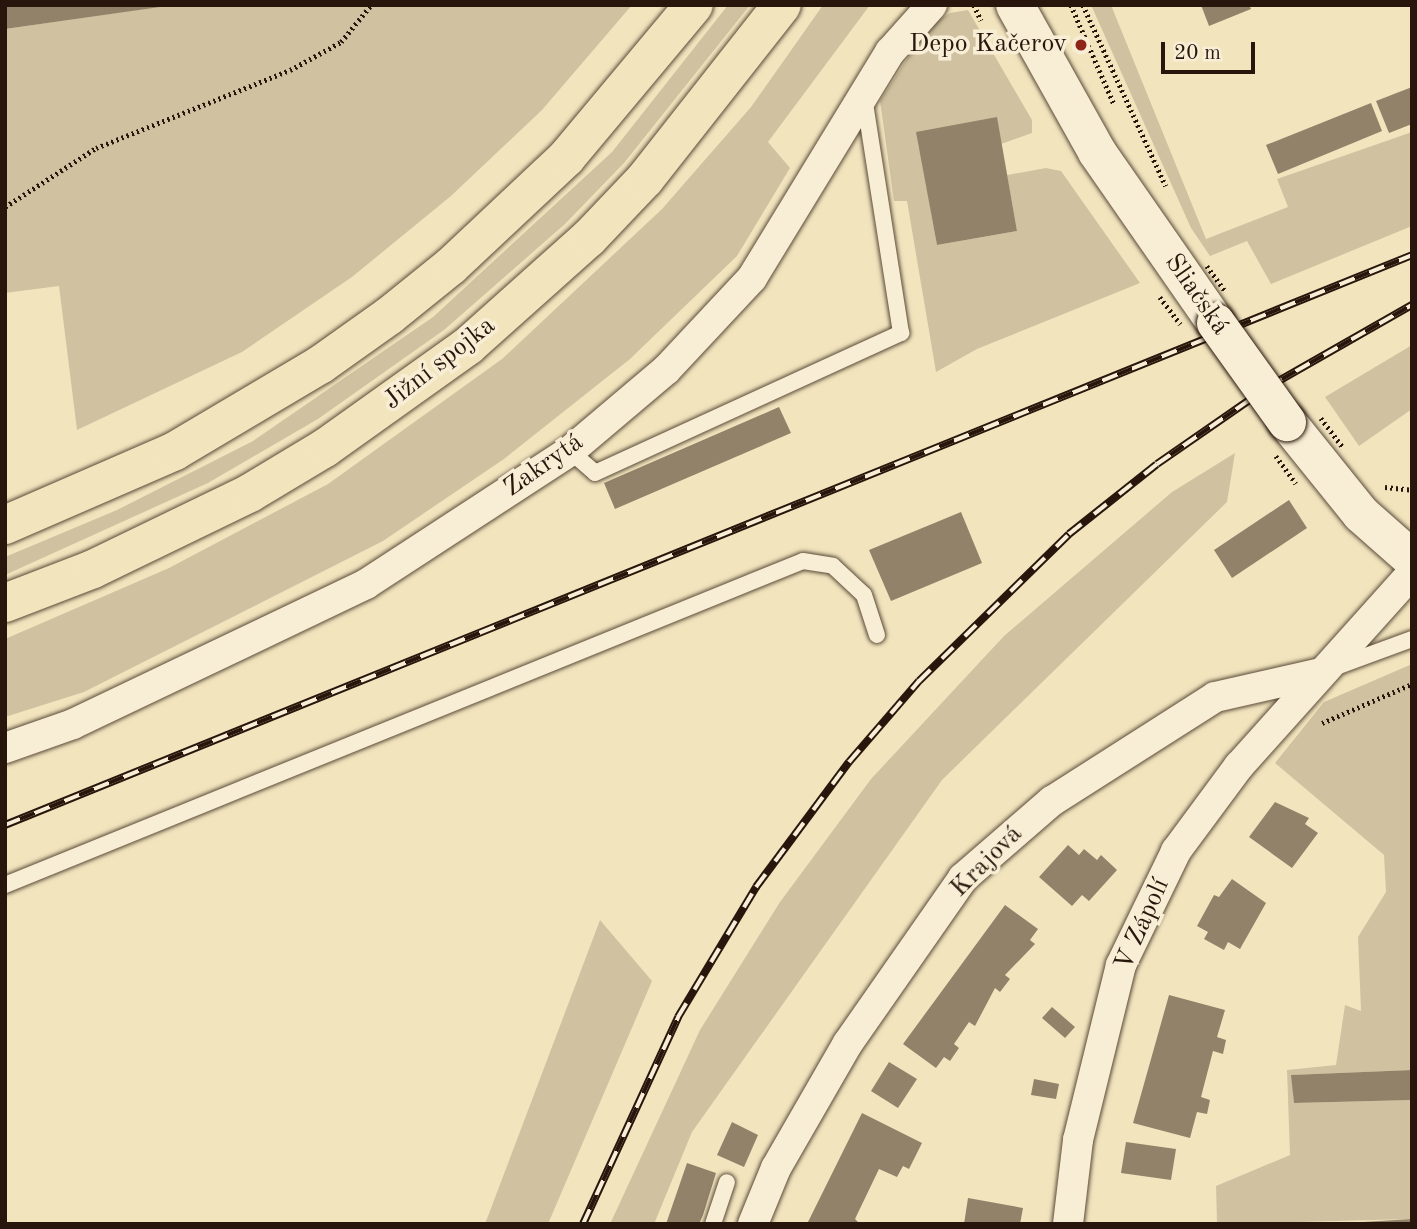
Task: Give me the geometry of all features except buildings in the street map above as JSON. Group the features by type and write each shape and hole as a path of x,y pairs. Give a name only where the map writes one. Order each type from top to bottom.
{"highway":[{"path":"5,525 175,451 320,365 388,316 510,214 566,158 694,5"},
{"name":"Jižní spojka","path":"5,603 104,564 250,493 325,448 468,346 569,257 645,179 782,5"}],"street":[{"name":"Zakrytá","path":"5,748 73,724 366,584 570,451 666,370 752,278 897,43 932,5"},
{"name":"Sliačská","path":"1015,5 1097,152 1318,466 1412,559"},
{"name":"V Zápolí","path":"1068,1224 1078,1140 1121,965 1177,851 1239,766 1412,573"},
{"name":"Krajová","path":"753,1224 775,1168 848,1043 963,878 1052,801 1215,697 1321,673"}],"lane":[{"path":"570,451 595,473 901,333 864,94"},
{"path":"5,885 803,561 833,566 864,595 877,635"},
{"name":"V Zápolí","path":"1321,673 1412,639"},
{"path":"713,1224 727,1182"}],"path":[{"path":"5,207 96,148 290,70 341,42 371,5"},
{"path":"1071,5 1083,40"},
{"path":"1083,5 1169,192"},
{"path":"1375,486 1412,490"},
{"path":"1312,727 1412,684"}],"shaded area":[{"path":"171,5 632,5 542,110 451,196 352,277 242,352 77,430 59,286 5,293 5,29"},
{"path":"728,5 750,5 624,163 565,224 444,330 318,419 208,483 5,575 5,557 117,510 253,441 433,317 612,152"},
{"path":"823,5 870,5 768,142 790,168 737,256 630,359 504,459 383,541 84,692 5,717 5,639 169,568 328,484 502,359 662,209 751,107"},
{"path":"1091,5 1111,5 1206,239 1288,207 1277,179 1412,132 1412,226 1271,284 1247,241 1210,256 1191,228"},
{"path":"968,10 1032,120 1032,133 1001,144 917,132 937,245 1017,231 1007,175 1046,168 1061,171 1140,283 977,349 936,372 907,201 894,201 880,101 927,28 950,13"},
{"path":"1412,345 1412,409 1359,446 1325,397"},
{"path":"1235,453 1227,502 942,780 692,1132 654,1224 610,1224 700,1030 780,902 871,779 1004,636 1172,492"},
{"path":"1412,664 1412,1070 1292,1075 1294,1103 1412,1100 1412,1219 1217,1224 1216,1186 1290,1155 1287,1070 1336,1065 1345,1005 1361,1011 1358,937 1386,892 1384,855 1275,763 1324,702"},
{"path":"600,920 652,981 548,1224 485,1224"}],"railway":[{"path":"5,825 1412,255"},
{"path":"583,1224 678,1017 756,887 849,762 919,681 1069,534 1157,464 1268,387 1412,305"}],"place":[{"name":"Depo Kačerov","path":"1081,45"}]}
